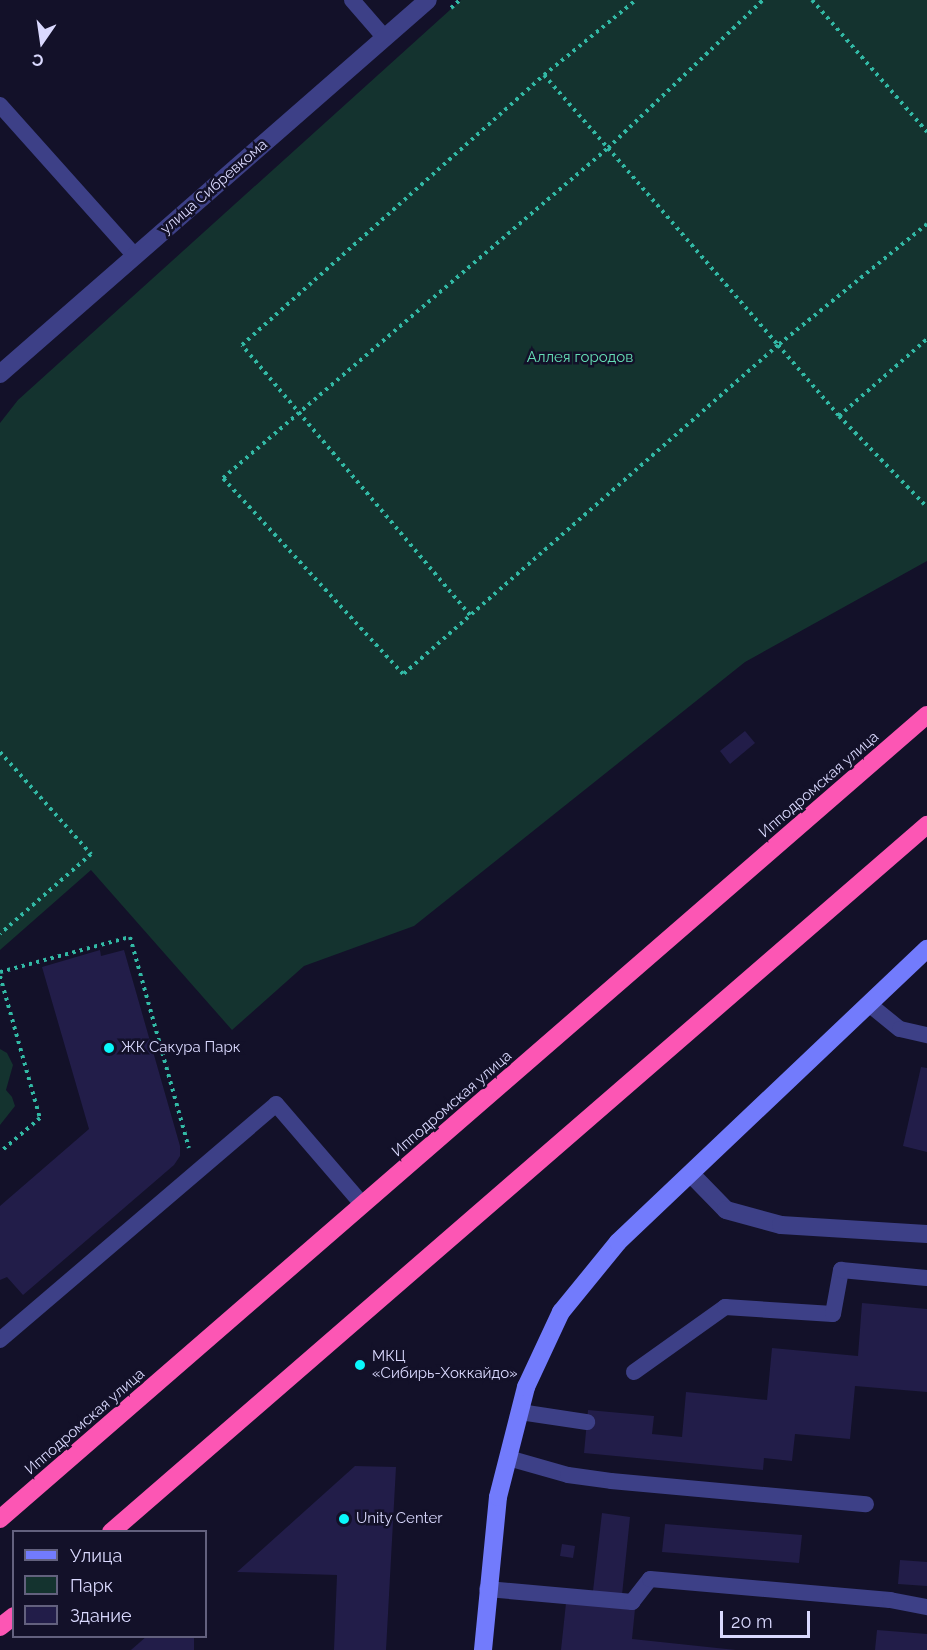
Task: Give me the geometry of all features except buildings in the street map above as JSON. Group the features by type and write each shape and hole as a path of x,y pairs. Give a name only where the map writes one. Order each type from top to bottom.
{"highway":[{"name":"Ипподромская улица","path":"0,1519 927,715"},
{"path":"113,1530 927,825"},
{"path":"0,1628 12,1618"}],"street":[{"name":"улица Сибревкома","path":"0,374 428,0"},
{"path":"483,1650 498,1497 526,1387 561,1312 618,1242 927,950"},
{"path":"691,1174 726,1210 781,1226 927,1234"}],"lane":[{"path":"352,0 385,38"},
{"path":"0,105 135,256"},
{"path":"870,1005 900,1029 927,1035"},
{"path":"0,1340 276,1104 363,1205"},
{"path":"634,1372 725,1307 833,1314 841,1270 927,1278"},
{"path":"520,1412 587,1422"},
{"path":"508,1458 568,1475 611,1481 866,1504"},
{"path":"488,1589 632,1602 650,1579 890,1600 927,1607"}],"path":[{"path":"470,615 242,345 544,75 636,0"},
{"path":"763,0 608,148 223,478 403,674 778,345 927,224"},
{"path":"812,0 927,132"},
{"path":"544,75 839,416 927,507"},
{"path":"839,416 927,339"},
{"path":"0,752 91,854 0,934"},
{"path":"0,1152 40,1118 0,974 130,937 196,1172"}],"green space":[{"name":"Аллея городов","path":"461,0 927,0 927,561 745,662 414,926 304,966 232,1030 91,870 0,950 0,423 18,400"},
{"path":"0,1049 7,1053 13,1065 6,1090 15,1106 0,1125"}],"place":[{"name":"ЖК Сакура Парк","path":"109,1048"},
{"name":"МКЦ «Сибирь-Хоккайдо»","path":"360,1365"},
{"name":"Unity Center","path":"344,1519"}]}
